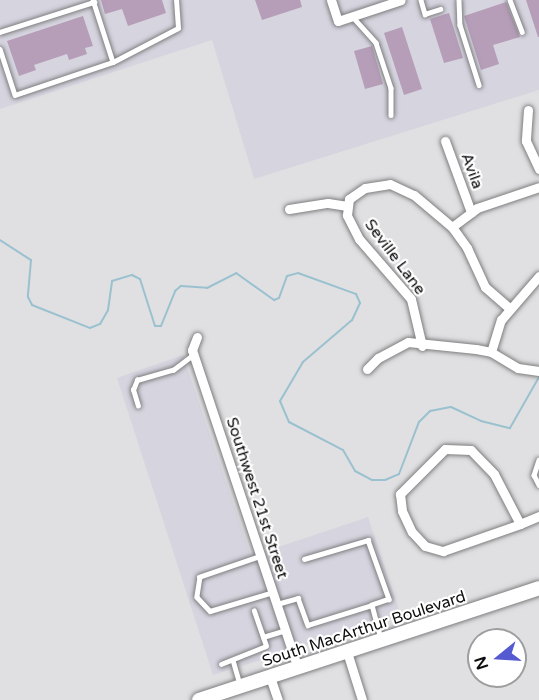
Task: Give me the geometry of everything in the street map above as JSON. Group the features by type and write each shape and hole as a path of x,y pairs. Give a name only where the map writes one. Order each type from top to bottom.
{"main road":[{"name":"South MacArthur Boulevard","path":"200,700 539,588"}],"street":[{"path":"331,0 338,21 385,3 401,0"},
{"path":"528,110 526,141 539,169"},
{"name":"Avila","path":"445,141 471,212"},
{"path":"290,209 328,203 346,206 365,188 396,185 452,227 485,287 509,308"},
{"path":"452,227 471,212 539,187"},
{"name":"Seville Lane","path":"346,206 359,238 411,299 422,346"},
{"path":"492,352 501,320 539,276"},
{"name":"Southwest 21st Street","path":"197,337 194,355 298,668"},
{"path":"367,369 378,358 408,342 422,346 429,343 492,352 518,368 536,371"},
{"path":"519,524 494,474 471,450 445,449 400,494 402,511 412,532 425,546 443,551 519,524 539,516"},
{"path":"347,652 362,700"},
{"path":"270,677 278,700"}],"lane":[{"path":"0,49 15,95 113,62 178,28 176,0"},
{"path":"421,0 425,14 440,9"},
{"path":"459,0 460,25 479,85"},
{"path":"510,0 522,32"},
{"path":"0,32 93,1 113,62"},
{"path":"352,16 376,43 391,88 392,115"},
{"path":"138,406 133,390 137,380 172,370 194,355"},
{"path":"539,460 534,475 539,485"},
{"path":"277,604 298,598 308,625 389,599 368,540 304,559"},
{"path":"261,556 200,577 197,597 210,611 273,592"},
{"path":"372,605 382,640"},
{"path":"221,664 262,650 266,646 254,611"},
{"path":"263,637 286,630"},
{"path":"232,660 241,686"}],"shaded area":[{"path":"0,0 539,0 539,90 254,179 212,40 0,109"},
{"path":"183,355 251,556 368,517 401,616 213,675 117,378"}],"building":[{"path":"101,0 162,0 166,13 128,26 122,9 105,14"},
{"path":"255,0 300,0 302,7 262,20"},
{"path":"526,0 539,0 539,37 538,37"},
{"path":"506,2 520,37 493,45 499,64 481,70 464,16"},
{"path":"449,13 463,58 444,63 430,19"},
{"path":"83,16 93,46 85,48 87,54 69,60 67,54 34,65 36,70 19,76 7,41"},
{"path":"402,27 422,89 404,95 384,33"},
{"path":"372,46 383,84 365,89 354,51"}],"waterway":[{"path":"0,240 31,260 28,297 32,305 90,328 100,324 108,310 112,281 132,275 140,279 155,326 161,326 175,291 181,286 207,288 236,273 274,300 279,298 287,276 298,273 356,294 360,303 352,320 303,362 280,401 289,422 343,450 355,471 372,480 385,480 399,474 419,422 430,411 451,407 481,421 510,428 539,377"}]}
